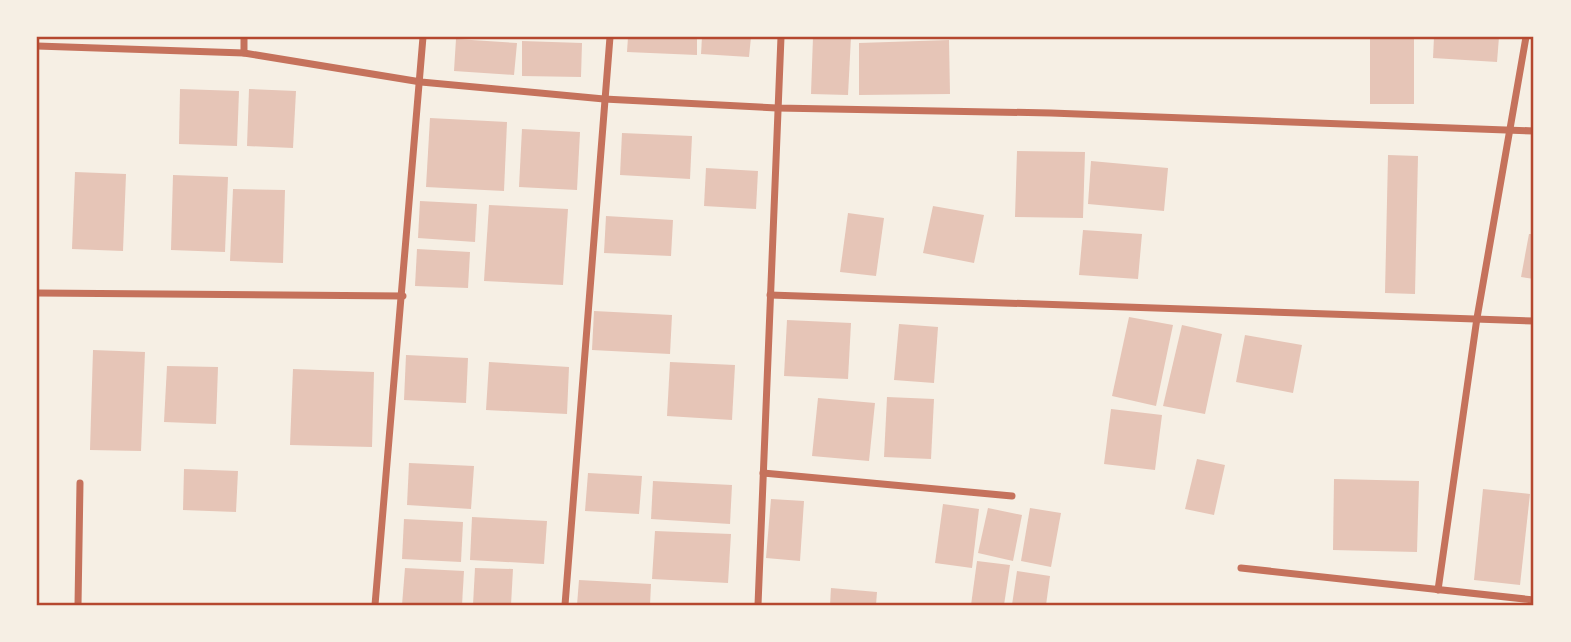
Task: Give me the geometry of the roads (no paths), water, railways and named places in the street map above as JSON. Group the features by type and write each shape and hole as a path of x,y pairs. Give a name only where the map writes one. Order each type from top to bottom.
{"street":[{"path":"244,37 244,53"},
{"path":"375,605 424,37"},
{"path":"565,605 610,37"},
{"path":"758,605 782,37"},
{"path":"1438,590 1477,318 1512,129 1525,37"},
{"path":"37,46 244,53 421,82 604,99 777,108 1065,113 1534,131"},
{"path":"37,293 402,296"},
{"path":"770,295 1534,321"},
{"path":"763,473 1012,496"},
{"path":"78,605 80,483"},
{"path":"1241,568 1534,600"}]}
